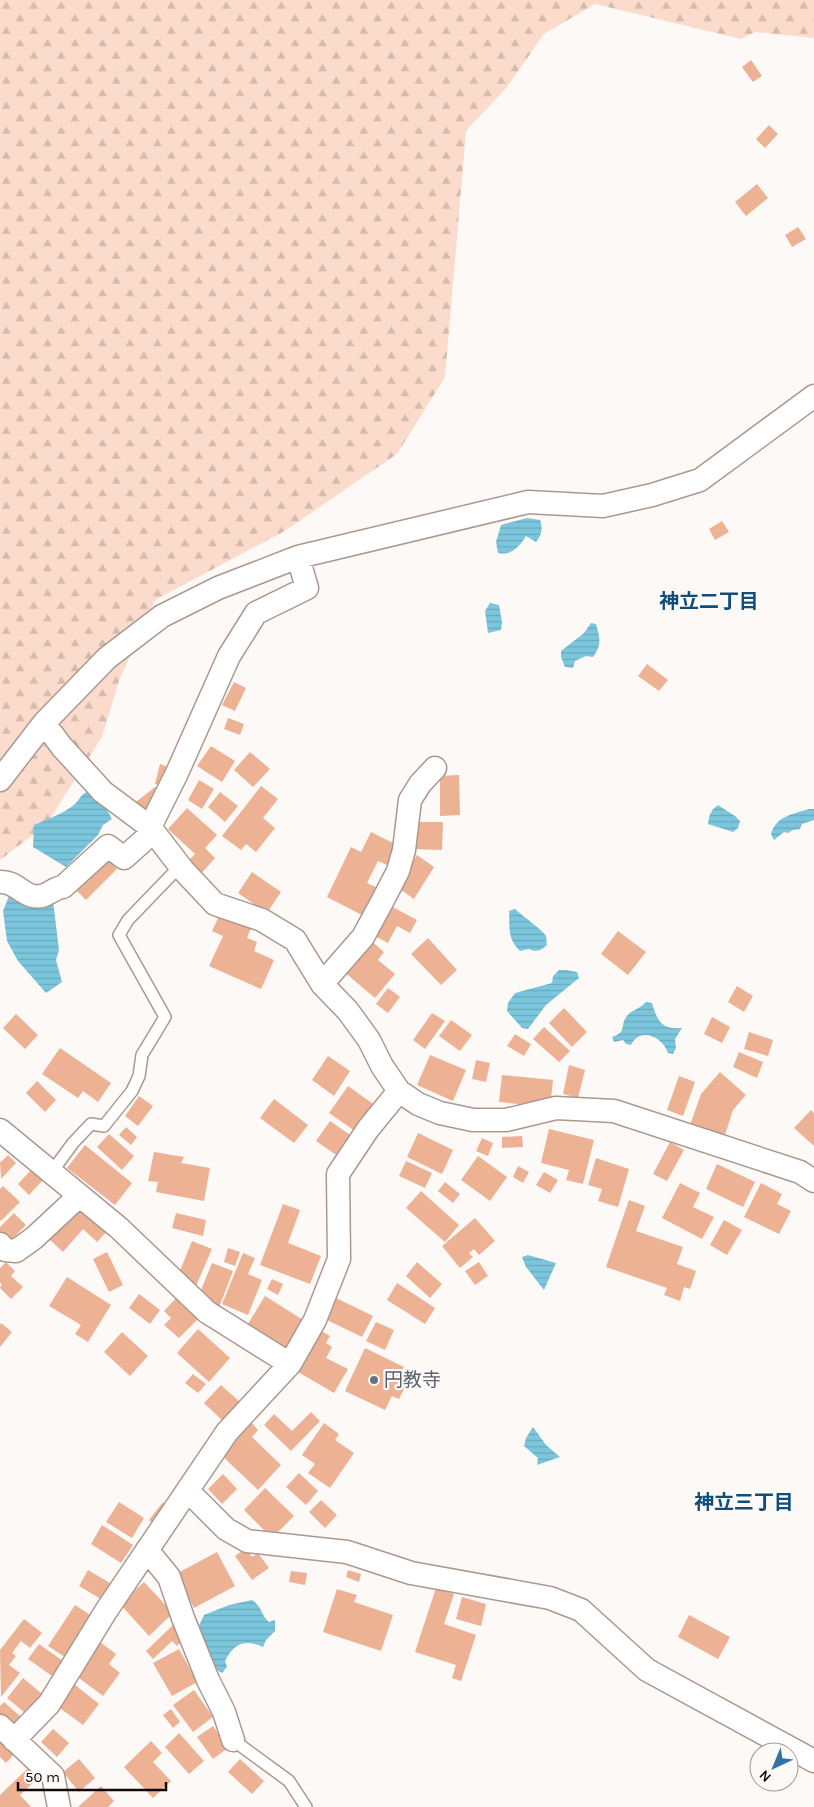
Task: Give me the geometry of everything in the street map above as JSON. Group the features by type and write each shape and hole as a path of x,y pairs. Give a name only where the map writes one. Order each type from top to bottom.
{"street":[{"path":"0,780 44,723 107,658 162,616 218,588 298,557 528,502 603,506 652,495 692,483 700,480 814,396"},
{"path":"0,882 14,885 35,897 48,895 57,887 63,887 108,846 124,858 152,830 229,656 256,613 307,588 298,557"},
{"path":"44,723 62,747 103,792 152,830 180,866 215,904 262,920 295,940 322,984 348,1011 369,1040 382,1066 400,1091 418,1104 440,1112 473,1120 506,1120 556,1108 614,1111 800,1172 814,1181"},
{"path":"322,984 364,937 398,871 404,850 410,800 420,784 435,768"},
{"path":"58,1807 54,1776 7,1733 49,1704 106,1611 227,1432 290,1364 315,1320 339,1259 338,1174 368,1129 400,1091"},
{"path":"0,1130 119,1228 207,1312 290,1364"},
{"path":"0,1244 5,1250 16,1251 34,1238 79,1196"},
{"path":"188,1490 226,1529 247,1541 347,1552 411,1573 550,1598 581,1610 647,1670 814,1762"},
{"path":"147,1550 169,1577 183,1618 208,1680 224,1712 233,1740"}],"lane":[{"path":"51,1172 73,1143 91,1124 104,1126 132,1092 139,1076 142,1055 165,1017 118,935 128,920 180,866"},
{"path":"233,1740 289,1781 306,1807"}],"green space":[{"path":"0,0 814,0 814,38 755,32 741,39 595,4 544,34 507,87 466,131 445,377 397,454 283,532 155,600 119,681 102,737 46,825 0,860"}],"water":[{"path":"527,518 540,520 541,531 536,542 526,536 511,552 498,553 496,542 501,525"},
{"path":"490,603 499,605 502,622 501,630 488,633 485,611"},
{"path":"591,623 596,624 599,637 596,653 593,657 586,656 575,661 573,668 565,667 561,651 584,633"},
{"path":"90,791 107,810 112,819 103,825 98,835 66,867 33,847 34,825 66,811 83,794"},
{"path":"718,805 740,821 738,828 733,832 708,824 711,813"},
{"path":"814,809 814,820 802,824 800,829 788,833 784,832 774,840 771,834 773,828 781,819"},
{"path":"17,893 53,901 59,950 56,960 62,982 46,993 18,961 7,941 3,911 9,896"},
{"path":"515,909 544,934 547,945 536,951 529,949 520,951 513,942 510,932 509,911"},
{"path":"559,970 577,972 579,978 546,1005 528,1029 522,1028 507,1011 508,1003 515,993 552,983 553,976"},
{"path":"646,1002 652,1003 658,1019 665,1026 682,1028 675,1039 676,1048 673,1054 668,1053 661,1042 651,1036 640,1036 631,1045 626,1044 623,1040 614,1042 612,1037 622,1031 627,1016"},
{"path":"528,1255 556,1263 544,1290 526,1267 522,1257"},
{"path":"533,1427 546,1445 560,1457 537,1465 538,1458 524,1446 526,1438"},
{"path":"252,1600 258,1605 269,1622 275,1620 275,1631 266,1640 263,1647 245,1643 232,1650 225,1661 227,1667 222,1673 211,1666 198,1628 204,1615 229,1605"}],"building":[{"path":"751,60 762,76 753,82 742,67"},
{"path":"769,125 778,134 765,148 756,139"},
{"path":"757,184 768,198 746,216 735,202"},
{"path":"798,227 806,239 792,247 785,235"},
{"path":"722,521 729,532 715,540 709,529"},
{"path":"647,664 668,680 659,691 638,676"},
{"path":"234,682 246,688 235,711 222,705"},
{"path":"228,718 244,724 240,735 224,729"},
{"path":"211,746 235,761 222,782 197,766"},
{"path":"250,752 270,769 253,787 234,770"},
{"path":"160,764 168,767 163,786 155,784"},
{"path":"459,775 460,815 440,816 440,776"},
{"path":"199,780 214,789 202,809 188,800"},
{"path":"261,786 278,799 263,818 275,828 256,852 246,844 241,850 222,836"},
{"path":"155,787 162,792 149,815 132,805"},
{"path":"220,792 238,806 225,822 208,807"},
{"path":"187,808 217,835 205,848 215,858 199,876 185,864 195,854 168,829"},
{"path":"413,822 443,822 442,850 413,849"},
{"path":"371,832 399,846 389,866 378,861 367,883 376,887 362,915 327,897 351,847 361,852"},
{"path":"417,855 434,867 414,899 397,887"},
{"path":"106,858 117,869 86,900 75,889"},
{"path":"252,872 281,892 267,913 238,893"},
{"path":"387,904 417,920 410,933 397,926 388,943 371,934"},
{"path":"220,914 251,928 247,938 257,942 254,951 274,960 261,989 209,966 223,936 212,931"},
{"path":"618,931 646,952 628,975 601,954"},
{"path":"428,938 457,970 441,985 411,954"},
{"path":"369,939 384,952 378,960 395,974 375,998 343,971"},
{"path":"737,986 753,996 744,1012 728,1002"},
{"path":"388,988 400,997 388,1013 376,1004"},
{"path":"564,1008 587,1032 572,1047 549,1023"},
{"path":"432,1013 445,1021 425,1049 413,1040"},
{"path":"16,1014 38,1035 25,1049 3,1028"},
{"path":"712,1017 730,1027 722,1043 704,1034"},
{"path":"451,1020 472,1035 460,1051 439,1036"},
{"path":"544,1027 570,1051 559,1062 533,1039"},
{"path":"749,1032 773,1040 768,1056 744,1049"},
{"path":"515,1034 531,1044 524,1056 507,1046"},
{"path":"60,1048 111,1083 98,1102 83,1091 78,1098 42,1074"},
{"path":"739,1052 763,1062 757,1078 733,1067"},
{"path":"430,1055 466,1070 453,1101 417,1085"},
{"path":"328,1056 350,1071 334,1096 312,1080"},
{"path":"476,1060 490,1063 486,1082 472,1079"},
{"path":"569,1065 585,1070 578,1098 563,1094"},
{"path":"720,1072 746,1095 733,1110 723,1141 689,1128 701,1094"},
{"path":"502,1075 553,1080 550,1107 499,1102"},
{"path":"679,1076 695,1082 683,1116 667,1110"},
{"path":"37,1081 56,1100 45,1112 26,1093"},
{"path":"348,1086 376,1106 358,1133 329,1113"},
{"path":"139,1096 153,1106 138,1126 125,1116"},
{"path":"274,1099 308,1125 294,1143 260,1118"},
{"path":"811,1110 814,1113 814,1146 794,1128"},
{"path":"330,1121 356,1139 342,1159 316,1141"},
{"path":"126,1127 137,1137 131,1145 119,1135"},
{"path":"549,1129 594,1140 583,1184 566,1180 569,1170 541,1163"},
{"path":"418,1133 453,1150 442,1174 407,1157"},
{"path":"109,1134 134,1156 122,1170 97,1147"},
{"path":"522,1136 523,1147 502,1148 502,1137"},
{"path":"482,1138 493,1143 488,1156 476,1151"},
{"path":"670,1142 684,1150 667,1181 653,1174"},
{"path":"85,1145 132,1183 115,1205 67,1168"},
{"path":"154,1152 184,1157 181,1163 210,1168 204,1201 156,1192 158,1182 148,1181"},
{"path":"8,1155 16,1163 1,1179 0,1161"},
{"path":"478,1156 507,1177 490,1201 461,1180"},
{"path":"596,1158 629,1169 618,1207 598,1201 602,1189 588,1185"},
{"path":"406,1161 432,1173 425,1188 399,1176"},
{"path":"717,1164 755,1182 743,1207 706,1189"},
{"path":"518,1166 529,1172 523,1183 513,1177"},
{"path":"33,1168 44,1179 29,1195 18,1184"},
{"path":"544,1172 558,1180 550,1193 536,1185"},
{"path":"445,1182 460,1194 453,1203 438,1191"},
{"path":"680,1183 700,1193 693,1207 714,1217 702,1239 662,1218"},
{"path":"761,1183 782,1194 777,1204 791,1211 779,1234 744,1217"},
{"path":"3,1186 20,1202 1,1221 0,1189"},
{"path":"421,1191 459,1225 445,1242 406,1208"},
{"path":"629,1200 645,1206 636,1231 683,1247 677,1264 696,1271 690,1289 684,1287 680,1301 664,1295 667,1288 606,1267"},
{"path":"82,1204 109,1229 97,1242 83,1229 63,1252 49,1239"},
{"path":"283,1204 300,1210 288,1243 321,1256 310,1284 260,1265"},
{"path":"14,1213 26,1225 9,1242 0,1233 0,1227"},
{"path":"176,1213 206,1220 203,1236 172,1228"},
{"path":"475,1218 495,1241 479,1255 474,1249 469,1253 473,1257 460,1268 442,1246"},
{"path":"724,1220 742,1230 727,1255 710,1245"},
{"path":"192,1241 212,1249 196,1286 177,1278"},
{"path":"228,1248 240,1252 235,1266 224,1262"},
{"path":"107,1252 123,1285 109,1292 93,1259"},
{"path":"243,1253 255,1258 248,1274 262,1280 248,1315 222,1304"},
{"path":"6,1262 15,1271 11,1276 23,1287 11,1299 0,1288 2,1284 0,1283 0,1268"},
{"path":"417,1262 442,1284 430,1298 406,1276"},
{"path":"479,1262 488,1276 475,1285 465,1271"},
{"path":"212,1263 233,1271 218,1310 199,1295"},
{"path":"67,1277 111,1305 88,1342 75,1334 81,1325 49,1306"},
{"path":"272,1279 283,1284 278,1295 267,1289"},
{"path":"397,1283 435,1308 425,1324 387,1300"},
{"path":"139,1294 160,1310 150,1324 129,1308"},
{"path":"265,1296 308,1323 289,1354 277,1346 279,1343 248,1324"},
{"path":"177,1297 199,1318 179,1338 164,1325 171,1318 164,1311"},
{"path":"336,1298 373,1316 362,1337 325,1319"},
{"path":"376,1322 394,1330 385,1350 366,1341"},
{"path":"1,1323 12,1332 0,1347 0,1325"},
{"path":"316,1328 330,1336 326,1343 332,1347 326,1358 348,1369 334,1393 293,1369"},
{"path":"198,1329 230,1358 209,1382 177,1353"},
{"path":"122,1332 148,1356 130,1376 104,1352"},
{"path":"365,1348 404,1367 399,1377 408,1381 399,1399 392,1396 385,1410 345,1391"},
{"path":"193,1374 206,1384 198,1393 185,1383"},
{"path":"221,1385 241,1403 224,1422 204,1403"},
{"path":"311,1412 320,1421 291,1451 264,1425 274,1414 292,1431"},
{"path":"251,1422 258,1430 252,1437 281,1465 258,1490 220,1454"},
{"path":"324,1423 339,1434 335,1440 354,1453 330,1488 308,1473 315,1464 302,1455"},
{"path":"299,1473 318,1491 306,1505 286,1487"},
{"path":"223,1474 237,1489 222,1504 208,1489"},
{"path":"265,1488 294,1516 272,1538 244,1510"},
{"path":"321,1500 337,1515 325,1528 309,1512"},
{"path":"119,1502 144,1518 132,1538 106,1522"},
{"path":"163,1502 170,1510 157,1527 149,1520"},
{"path":"102,1525 133,1545 121,1563 91,1544"},
{"path":"246,1548 252,1557 258,1553 269,1568 252,1580 235,1556"},
{"path":"217,1552 235,1586 194,1608 176,1574"},
{"path":"88,1570 115,1586 106,1602 79,1586"},
{"path":"348,1570 361,1574 359,1582 346,1577"},
{"path":"291,1571 307,1573 305,1585 289,1582"},
{"path":"144,1582 173,1613 149,1636 120,1604"},
{"path":"436,1588 454,1594 444,1624 476,1635 461,1681 452,1678 456,1665 415,1652"},
{"path":"337,1589 357,1595 354,1602 393,1615 381,1651 323,1632"},
{"path":"462,1597 486,1604 481,1626 456,1619"},
{"path":"75,1605 95,1618 68,1659 48,1646"},
{"path":"689,1615 730,1637 718,1659 678,1637"},
{"path":"24,1619 42,1633 30,1648 21,1641 12,1653 16,1656 9,1665 20,1673 1,1697 0,1650"},
{"path":"173,1625 185,1638 177,1646 172,1641 153,1659 146,1651"},
{"path":"100,1642 116,1654 109,1664 120,1673 103,1696 75,1675"},
{"path":"39,1644 63,1661 52,1676 28,1659"},
{"path":"179,1649 197,1682 172,1696 153,1663"},
{"path":"23,1678 47,1698 30,1717 7,1698"},
{"path":"74,1684 99,1704 83,1725 57,1706"},
{"path":"194,1690 213,1717 193,1732 173,1705"},
{"path":"4,1702 21,1717 9,1729 0,1720 0,1706"},
{"path":"171,1709 180,1722 173,1728 163,1715"},
{"path":"213,1726 228,1748 213,1759 197,1737"},
{"path":"53,1729 69,1743 57,1757 41,1742"},
{"path":"179,1733 204,1761 189,1774 165,1747"},
{"path":"0,1734 14,1754 6,1763 0,1757"},
{"path":"151,1741 162,1753 153,1762 171,1781 153,1798 124,1767"},
{"path":"79,1759 95,1778 79,1792 63,1772"},
{"path":"240,1759 264,1781 252,1794 228,1772"},
{"path":"27,1769 37,1779 20,1795 31,1807 0,1807 0,1795"},
{"path":"101,1786 114,1801 108,1807 78,1807"}],"place":[{"name":"円教寺","path":"374,1380"}],"district":[{"name":"神立二丁目","path":"709,601"},
{"name":"神立三丁目","path":"744,1502"}]}
